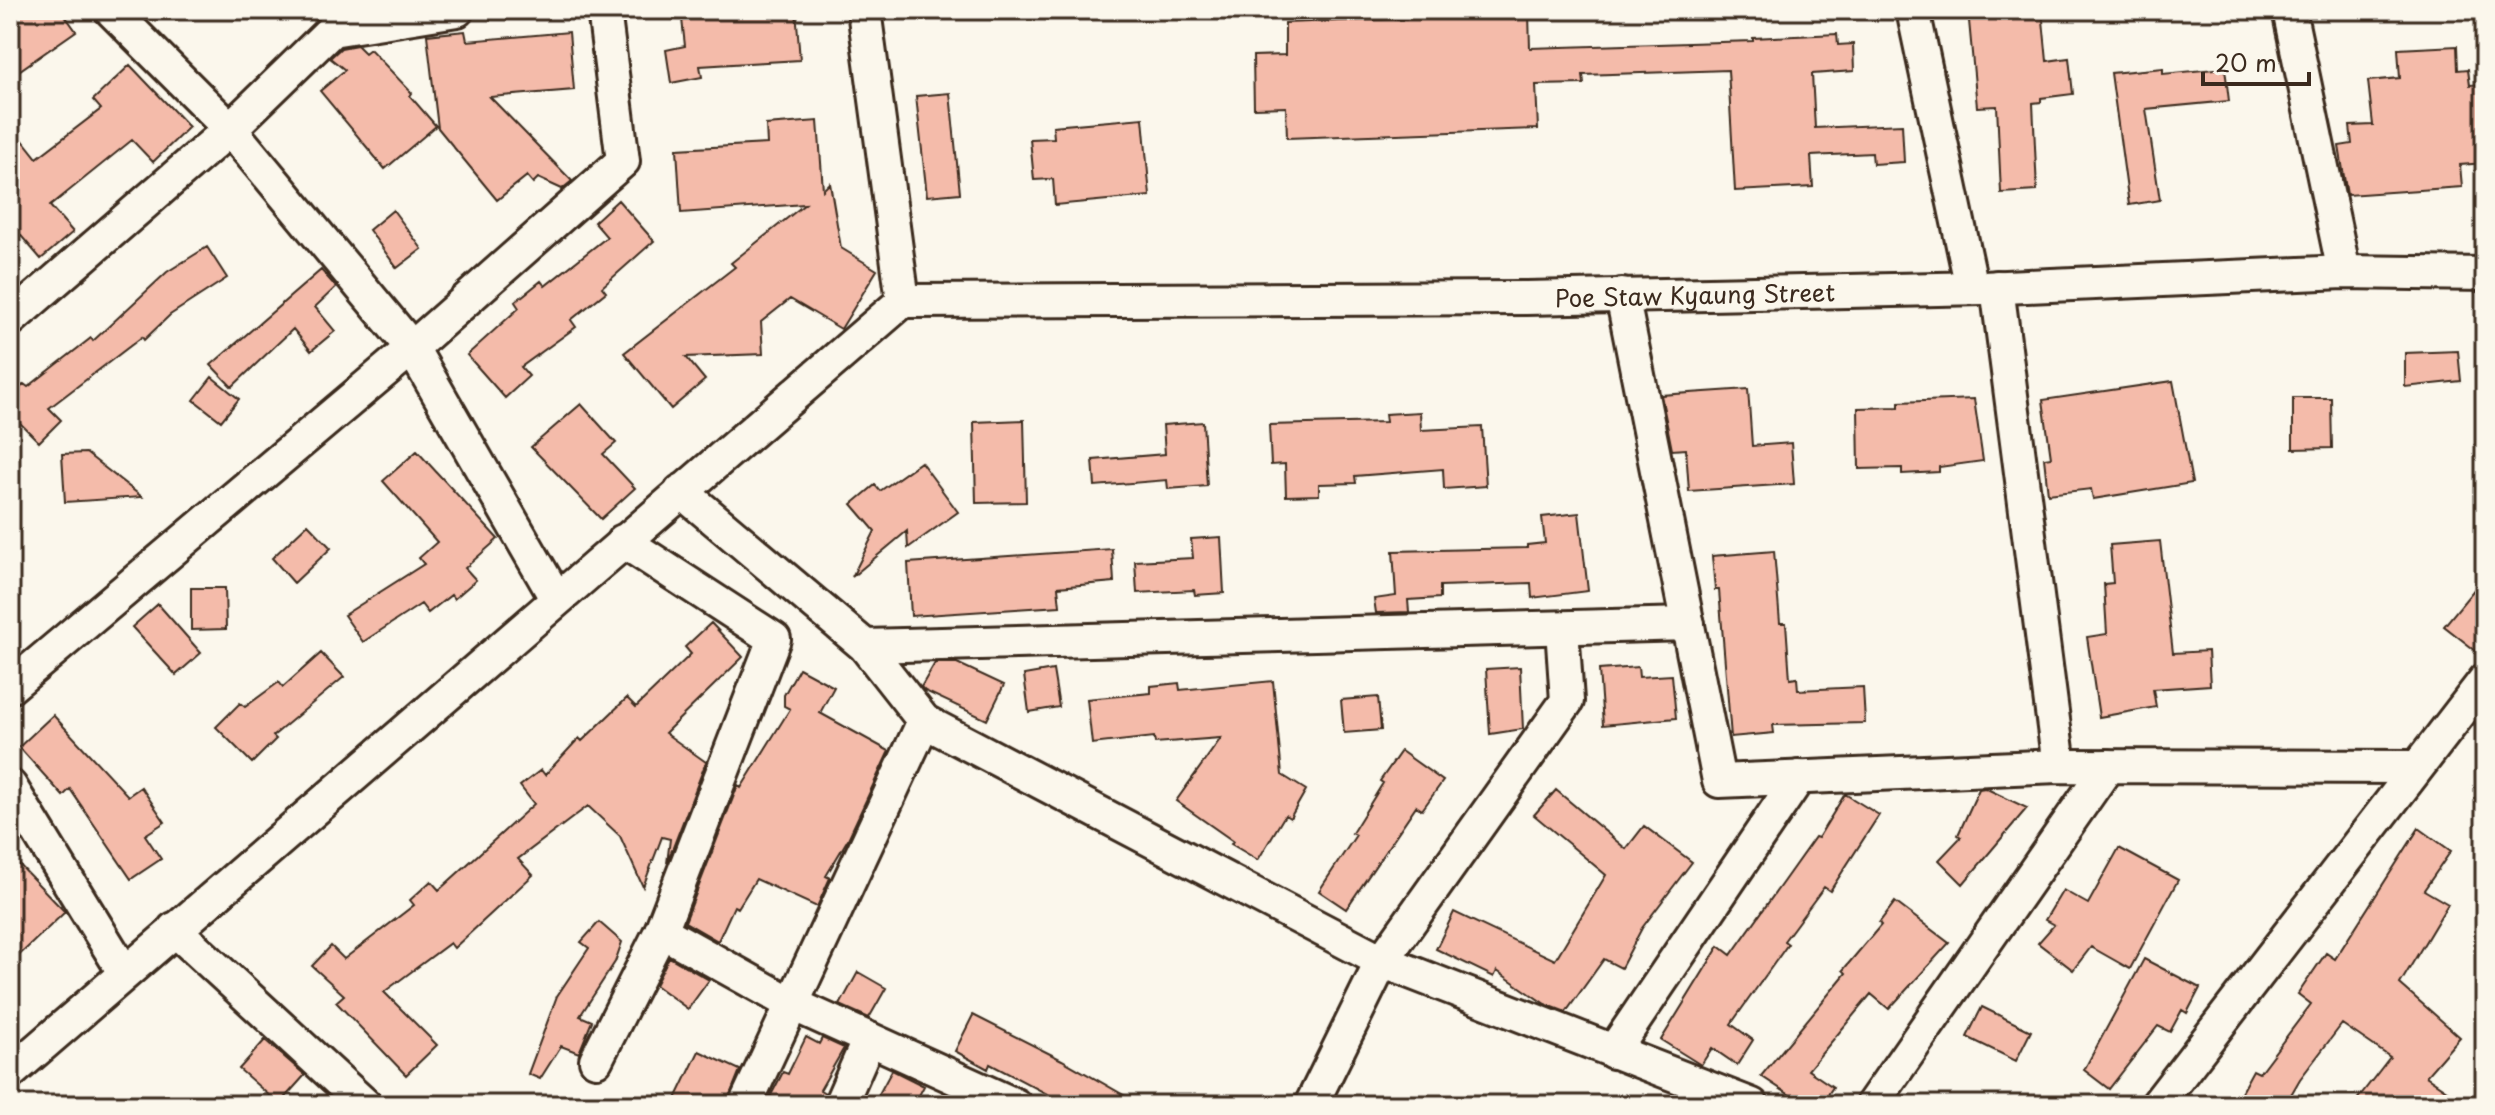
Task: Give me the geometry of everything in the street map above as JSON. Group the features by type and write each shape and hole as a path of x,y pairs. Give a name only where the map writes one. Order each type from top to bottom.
{"street":[{"path":"111,10 230,129 412,348 556,598"},
{"path":"10,320 230,129 330,20 457,10"},
{"path":"10,687 412,348 623,161 604,10"},
{"path":"10,1073 903,301 864,10"},
{"path":"1913,10 1984,288 2059,766"},
{"path":"2289,10 2344,272"},
{"name":"Poe Staw Kyaung Street","path":"903,301 1622,295 1984,288 2344,272 2485,274"},
{"path":"1622,295 1719,781 2059,766 2415,767"},
{"path":"681,491 865,646 924,721 1382,961 1752,1105"},
{"path":"596,1060 661,931 774,639 623,541"},
{"path":"865,646 1688,624"},
{"path":"1311,1105 1382,961 1567,701 1562,628"},
{"path":"2157,1105 2485,680"},
{"path":"745,1105 924,721"},
{"path":"1872,1105 2108,766"},
{"path":"1613,1052 1799,777"},
{"path":"10,786 124,972"},
{"path":"174,929 365,1105"},
{"path":"661,931 790,1003 1015,1105"},
{"path":"840,1105 869,1039"}],"building":[{"path":"20,10 61,10 76,31 10,77 10,17"},
{"path":"681,10 796,10 800,60 700,66 702,77 671,83 666,50 685,46"},
{"path":"1968,10 2042,10 2047,61 2069,58 2073,94 2041,98 2041,102 2033,103 2037,191 2001,193 1997,106 1977,107"},
{"path":"1529,14 1530,48 1753,41 1753,38 1837,34 1838,45 1853,44 1854,71 1812,74 1815,128 1902,124 1904,162 1873,164 1872,153 1811,156 1813,187 1735,191 1728,70 1583,75 1584,84 1536,85 1538,129 1287,138 1286,107 1254,108 1253,56 1285,55 1285,23"},
{"path":"465,31 467,41 569,32 574,90 490,97 572,181 562,189 538,178 533,183 527,176 497,200 438,128 427,35"},
{"path":"357,45 365,53 370,49 412,93 410,96 436,126 385,169 320,91 345,70 330,58 341,48"},
{"path":"2457,46 2458,70 2468,69 2470,85 2485,84 2485,163 2460,165 2462,187 2347,195 2339,146 2352,144 2350,126 2373,125 2368,81 2400,78 2398,49"},
{"path":"130,65 189,127 153,162 132,140 50,206 73,232 41,259 10,223 10,124 37,158 101,109 93,100"},
{"path":"2163,68 2163,74 2225,68 2229,101 2146,109 2160,200 2129,205 2111,73"},
{"path":"950,93 960,193 927,196 916,96"},
{"path":"1143,118 1150,196 1055,205 1053,179 1034,180 1030,139 1054,138 1053,126"},
{"path":"818,121 823,190 830,183 841,248 877,270 841,329 790,299 761,322 763,354 686,357 705,380 671,409 624,353 735,267 731,263 805,204 681,213 677,149 767,144 766,125"},
{"path":"618,200 654,241 602,287 606,292 571,320 576,327 521,367 529,376 505,398 467,355 519,308 515,302 541,281 545,286 607,237 594,222"},
{"path":"393,210 422,249 397,268 369,230"},
{"path":"207,247 227,278 170,315 144,340 142,337 49,408 61,420 39,442 10,413 10,398 24,384 28,387 91,338 93,341 167,272"},
{"path":"321,270 336,287 315,307 335,331 311,351 293,329 232,387 211,365"},
{"path":"2458,351 2461,381 2405,387 2405,353"},
{"path":"212,377 239,399 221,421 194,400"},
{"path":"2173,381 2192,483 2093,499 2091,489 2048,494 2044,458 2051,457 2043,400"},
{"path":"1748,389 1752,446 1791,443 1794,484 1689,491 1686,449 1672,450 1661,395"},
{"path":"2293,398 2331,398 2332,448 2293,449"},
{"path":"1974,399 1983,461 1939,467 1939,472 1902,474 1902,468 1859,469 1858,408 1899,407 1899,402"},
{"path":"581,404 616,443 603,454 635,488 601,519 531,447"},
{"path":"1420,412 1421,430 1482,427 1486,486 1444,489 1443,469 1355,476 1356,483 1319,484 1319,495 1286,496 1285,464 1271,465 1269,425 1386,422 1385,414"},
{"path":"1024,420 1026,502 976,503 974,422"},
{"path":"1203,422 1207,486 1168,489 1167,480 1095,486 1093,460 1165,454 1163,425"},
{"path":"417,451 498,539 465,568 476,580 454,599 451,595 428,613 421,604 363,642 344,615 424,564 419,558 437,542 383,481"},
{"path":"86,453 142,497 65,502 62,454"},
{"path":"921,462 958,512 908,548 907,531 852,577 875,531 852,504 875,485 880,491"},
{"path":"1579,513 1588,591 1532,598 1531,583 1440,586 1440,598 1408,600 1409,612 1376,613 1374,599 1396,596 1393,551 1527,548 1527,545 1545,543 1542,517"},
{"path":"308,524 331,548 294,583 272,558"},
{"path":"1221,537 1224,593 1195,595 1194,590 1137,593 1135,561 1193,558 1191,539"},
{"path":"2160,541 2173,653 2208,651 2210,685 2153,689 2156,707 2099,717 2087,637 2107,634 2104,584 2113,583 2110,545"},
{"path":"1112,549 1114,582 1058,587 1060,606 911,616 908,563"},
{"path":"1774,551 1780,623 1786,623 1790,679 1797,678 1798,690 1863,687 1865,723 1773,725 1774,733 1731,737 1719,590 1715,590 1712,556"},
{"path":"2485,576 2485,658 2444,626"},
{"path":"191,588 225,588 226,629 191,630"},
{"path":"158,604 201,653 176,675 132,627"},
{"path":"711,623 743,657 665,733 706,762 667,863 670,839 662,837 643,887 620,836 588,806 518,859 533,875 454,948 450,943 384,992 437,1045 406,1075 336,1002 344,995 312,966 331,946 344,959 414,905 410,900 431,881 439,890 534,804 520,786 541,770 545,775 579,738 582,741 627,698 636,707 691,654 685,647"},
{"path":"321,653 344,677 273,736 276,739 252,763 216,727 240,703 245,707 279,682 283,687"},
{"path":"935,663 957,663 1004,685 987,720 921,687"},
{"path":"1520,667 1523,729 1490,734 1486,669"},
{"path":"1638,667 1639,677 1672,675 1676,718 1603,725 1599,670"},
{"path":"799,668 834,687 820,713 889,751 848,839 826,876 830,878 817,907 756,879 738,908 734,906 718,941 685,922 738,785 741,788 790,709 784,706 784,695"},
{"path":"1053,670 1059,707 1029,712 1024,675"},
{"path":"1273,681 1282,775 1306,790 1290,818 1285,815 1258,860 1231,844 1233,841 1176,801 1221,738 1155,743 1154,737 1092,744 1087,699 1151,693 1151,686 1179,683 1180,690"},
{"path":"1378,697 1381,730 1344,733 1341,700"},
{"path":"53,715 128,796 141,787 165,822 145,835 161,859 131,879 70,789 63,796 19,747"},
{"path":"1401,751 1443,781 1422,810 1416,806 1346,909 1319,891 1356,835 1352,833 1383,783 1380,781"},
{"path":"1985,788 2027,808 1963,884 1939,860 1961,837 1958,835 1979,789"},
{"path":"1556,790 1626,849 1644,826 1692,862 1642,928 1621,968 1604,959 1566,1012 1545,1004 1497,971 1494,977 1436,949 1454,912 1555,960 1606,875 1534,815"},
{"path":"1845,794 1879,815 1830,891 1824,887 1784,941 1788,944 1731,1024 1753,1040 1737,1065 1712,1048 1701,1065 1661,1040 1719,946 1731,955 1815,837 1818,838"},
{"path":"2419,828 2451,851 2424,890 2448,904 2400,984 2460,1037 2426,1076 2469,1105 2353,1105 2390,1057 2342,1024 2300,1079 2285,1105 2234,1105 2253,1070 2259,1073 2311,1004 2298,994 2326,953 2335,959"},
{"path":"2119,848 2178,880 2130,969 2091,947 2073,970 2038,943 2054,925 2045,920 2063,890 2088,904"},
{"path":"10,855 65,912 10,964"},
{"path":"1895,902 1949,943 1889,1009 1871,994 1808,1070 1833,1087 1821,1105 1805,1105 1761,1076 1846,973 1843,970 1881,925 1879,923"},
{"path":"599,922 622,942 615,962 580,1016 592,1021 579,1053 561,1046 540,1079 528,1074 557,996 589,948 581,942"},
{"path":"669,957 709,980 688,1009 655,985"},
{"path":"2144,959 2200,988 2187,1013 2182,1010 2170,1032 2158,1026 2109,1089 2084,1070"},
{"path":"858,972 886,988 869,1018 840,1005"},
{"path":"1982,1007 2031,1031 2016,1061 1967,1037"},
{"path":"973,1015 1141,1105 1068,1105 990,1064 988,1069 955,1051"},
{"path":"806,1037 819,1044 822,1038 844,1048 820,1090 825,1093 821,1105 766,1105 783,1072 788,1074"},
{"path":"265,1040 305,1075 279,1104 239,1069"},
{"path":"699,1051 740,1070 726,1105 673,1105"},
{"path":"892,1070 924,1086 914,1105 873,1105"}]}
